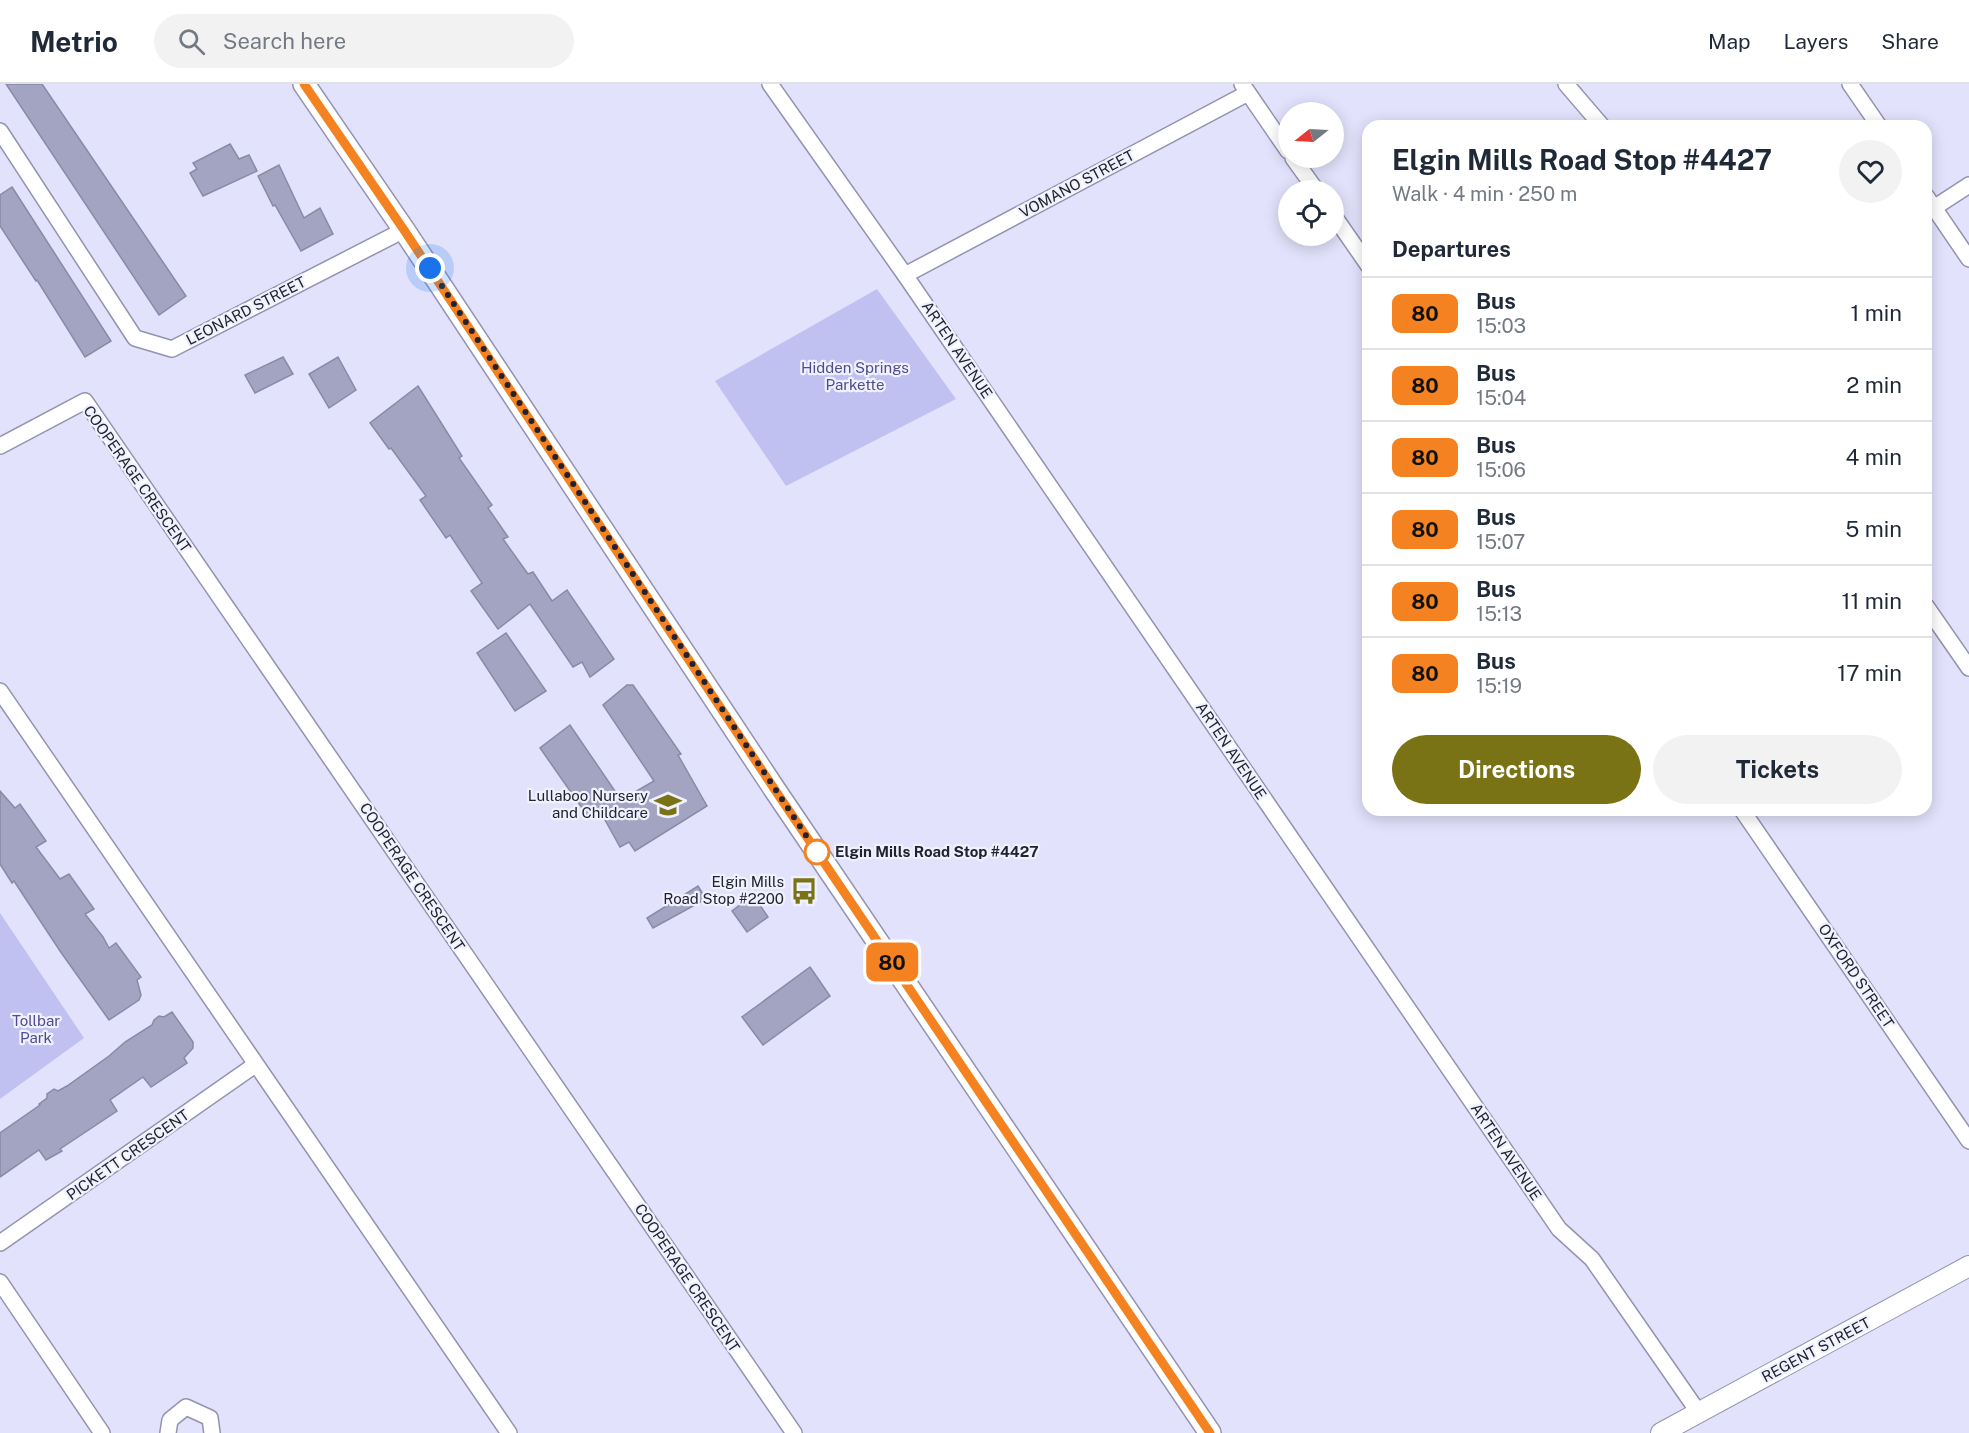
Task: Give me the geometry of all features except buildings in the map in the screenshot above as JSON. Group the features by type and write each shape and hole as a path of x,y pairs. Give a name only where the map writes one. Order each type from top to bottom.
{"main road":[{"path":"304,84 404,230 769,780 1210,1433"}],"street":[{"name":"ARTEN AVENUE","path":"770,84 905,275 1559,1229 1592,1259 1699,1413"},
{"path":"1566,84 1597,120"},
{"path":"1850,84 1875,120"},
{"name":"VOMANO STREET","path":"905,275 1245,88"},
{"path":"1245,88 1278,136"},
{"name":"LEONARD STREET","path":"2,141 135,338 172,349 404,230"},
{"path":"1932,204 1969,185"},
{"path":"1932,210 1969,259"},
{"path":"1344,230 1362,256"},
{"name":"COOPERAGE CRESCENT","path":"0,446 85,401 794,1433"},
{"path":"1932,615 1969,668"},
{"path":"0,692 509,1433"},
{"name":"OXFORD STREET","path":"1746,816 1969,1141"},
{"name":"PICKETT CRESCENT","path":"0,1243 255,1065"},
{"name":"REGENT STREET","path":"1661,1433 1969,1266"},
{"path":"0,1282 102,1433"},
{"path":"168,1433 170,1420 186,1407 210,1418 212,1433"}],"green space":[{"name":"Hidden Springs Parkette","path":"877,289 956,399 786,486 715,381"},
{"name":"Tollbar Park","path":"0,913 84,1038 0,1099"}],"bus line":[{"name":"80","path":"304,84 404,230 775,790 1210,1433"}],"place":[{"name":"Lullaboo Nursery and Childcare","path":"668,805"},
{"name":"Elgin Mills Road Stop #4427","path":"817,852"},
{"name":"Elgin Mills Road Stop #2200","path":"804,891"}],"route":[{"path":"430,268 817,852"}]}
